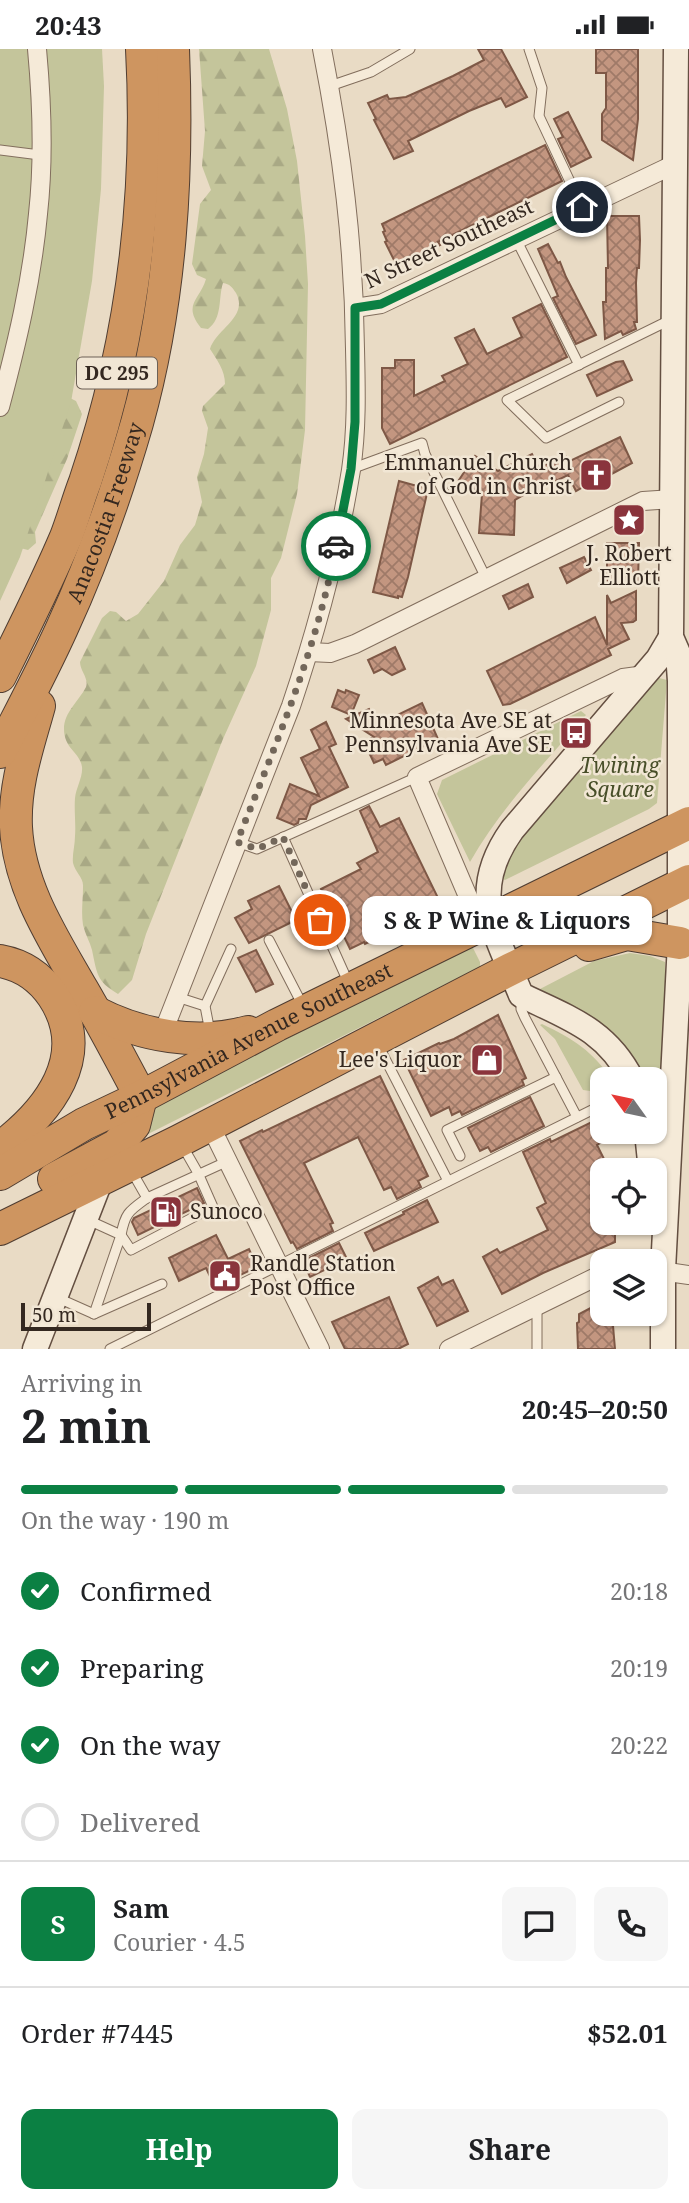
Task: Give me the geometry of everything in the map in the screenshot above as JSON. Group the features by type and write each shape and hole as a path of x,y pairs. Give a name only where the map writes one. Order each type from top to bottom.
{"highway":[{"name":"Anacostia Freeway","path":"0,676 66,536 98,443 116,377 134,279 141,192 144,94 142,49"},
{"name":"Anacostia Freeway","path":"0,752 62,628 137,423 153,354 165,283 174,195 176,124 173,49"},
{"path":"1,1223 117,1145 134,1125 141,1097 36,905 22,862 16,827 21,771 62,628"},
{"name":"Pennsylvania Avenue Southeast","path":"0,1174 84,1124 277,1025 685,825"},
{"path":"516,982 685,883"},
{"path":"1,1223 180,1141 375,1040 627,934 684,944"},
{"path":"0,961 22,968 43,983 60,1008 68,1045 63,1073 49,1100 33,1120 0,1148"},
{"path":"95,1012 125,1027 162,1035 211,1038 243,1034 277,1025"}],"main road":[{"path":"661,1249 684,944 685,883 685,681 671,637 673,499 681,419 674,318 682,229 675,164 682,88 676,49"},
{"path":"624,1067 603,1039 516,982 482,924 488,882 504,841 645,675 671,637"},
{"path":"35,1349 101,1179"},
{"path":"662,1326 663,1349"}],"street":[{"path":"0,407 30,277 38,212 40,155 37,49"},
{"path":"162,1035 287,717 309,652 334,557 351,469 355,422 355,308 348,199 322,49"},
{"name":"N Street Southeast","path":"355,308 381,304 675,164"},
{"path":"309,652 330,653 355,645 643,501 673,499"},
{"path":"482,924 417,777 623,678 645,675"},
{"path":"210,1125 320,1349"},
{"path":"667,1271 689,1275"},
{"path":"449,1349 483,1336 590,1280"}],"lane":[{"path":"330,86 371,72 410,49"},
{"path":"529,49 542,88 539,116 582,207"},
{"path":"0,151 40,155"},
{"path":"516,239 579,365"},
{"path":"619,402 546,438 507,400 674,318"},
{"path":"351,469 422,443 486,578"},
{"path":"237,842 257,849 417,777"},
{"path":"283,837 351,989"},
{"path":"269,940 306,1011"},
{"path":"211,1038 205,1006 231,949"},
{"path":"516,982 522,1009 577,1117"},
{"path":"177,997 205,1006"},
{"path":"375,1040 448,1181"},
{"path":"460,1156 447,1131 556,1077"},
{"path":"110,1349 590,1111"},
{"path":"85,1219 121,1235 131,1249 147,1236 187,1216 213,1207 180,1141"},
{"path":"94,1314 127,1213 147,1198 228,1161"},
{"path":"129,1165 147,1198 146,1212"},
{"path":"183,1181 184,1193"},
{"path":"166,1189 166,1202"},
{"path":"55,1297 94,1314 162,1284"},
{"path":"537,1306 537,1349"}],"green space":[{"path":"0,49 102,49 104,86 101,189 92,281 71,402 20,557 0,601"},
{"path":"199,49 269,49 287,109 297,161 308,284 305,430 297,494 281,558 271,578 271,610 256,666 223,739 146,934 132,980 118,994 101,980 83,925 83,884 73,860 75,798 82,767 69,746 64,729 69,712 86,687 80,662 102,618 110,611 116,612 126,621 138,614 164,581 180,545 195,525 202,502 197,477 208,428 202,411 203,406 225,384 222,370 210,349 235,316 239,301 232,287 223,283 218,314 208,329 201,328 193,313 194,302 206,279 197,275 192,264 200,204 211,190 202,166 205,131"},
{"path":"70,398 76,401 82,414 67,459 35,532 36,543 28,550 20,548"},
{"name":"Twining Square","path":"659,678 667,680 657,803 505,880 498,877 509,846"},
{"name":"Twining Square","path":"581,711 586,715 510,804 470,862 437,794 442,780"},
{"path":"472,946 480,967 146,1135 154,1105"},
{"path":"630,953 665,962 664,1067 636,1067 612,1031 540,989 594,961"},
{"path":"540,1025 563,1035 598,1061 602,1067 590,1067 590,1091 583,1090 555,1039"}],"building":[{"path":"478,49 501,49 527,97 506,107 501,98 469,111 408,141 413,151 394,159 368,103 387,95 389,99 406,97 453,76 484,60"},
{"path":"596,49 638,49 638,119 633,160 602,140 606,73 596,73"},
{"path":"568,112 591,157 571,167 558,139 563,137 554,119"},
{"path":"545,145 562,181 438,242 440,245 397,266 385,242 387,241 382,224"},
{"path":"607,216 639,216 640,240 636,283 637,322 634,322 636,329 623,335 621,331 605,339 603,302 606,302 608,268"},
{"path":"548,244 558,263 560,262 596,335 576,344 553,298 558,296 538,249"},
{"path":"541,304 567,357 390,444 382,428 382,368 395,368 395,360 414,360 414,396 445,381 442,376 468,364 455,338 474,329 487,354 522,337 513,318"},
{"path":"623,361 632,380 597,396 587,375"},
{"path":"620,437 632,463 576,491 568,475 535,491 534,489 515,500 514,535 479,533 482,494 459,480 475,456 498,471 532,454 539,468 563,456 568,462"},
{"path":"399,481 428,489 408,577 402,597 398,598 373,592"},
{"path":"607,543 639,543 636,584 607,582"},
{"path":"584,557 591,570 567,583 560,568"},
{"path":"528,584 533,597 509,609 503,596"},
{"path":"636,591 636,620 621,623 629,639 608,649 611,655 503,705 487,671 595,617 607,645 607,595 611,603"},
{"path":"395,647 405,669 392,675 382,669 374,673 368,660"},
{"path":"338,690 359,695 351,715 332,707"},
{"path":"422,703 438,739 386,765 383,759 374,763 364,742 374,737 346,719 369,709 377,725"},
{"path":"326,722 336,744 329,747 348,787 311,805 306,819 299,819 294,825 277,818 290,784 319,796 301,758 320,749 311,730"},
{"path":"369,806 380,827 399,818 440,902 438,909 350,949 321,889 361,869 357,863 378,852 360,811"},
{"path":"279,886 296,920 249,943 235,918 252,909 248,901"},
{"path":"256,950 273,984 256,992 238,958"},
{"path":"498,1015 526,1078 522,1080 524,1085 462,1115 460,1111 452,1115 449,1107 431,1116 404,1060 439,1043 454,1039"},
{"path":"380,1076 428,1176 418,1181 421,1187 397,1199 391,1187 384,1190 358,1137 304,1163 333,1223 330,1224 333,1231 297,1249 293,1242 291,1243 240,1141"},
{"path":"530,1097 544,1126 491,1152 488,1147 480,1151 468,1128"},
{"path":"590,1123 590,1145 597,1145 604,1158 590,1158 590,1235 615,1235 615,1242 599,1249 590,1249 590,1253 502,1294 483,1257 497,1249 500,1253 548,1230 537,1208 546,1203 523,1152 550,1139 551,1142"},
{"path":"197,1188 204,1203 138,1235 132,1222 134,1218"},
{"path":"427,1200 438,1222 374,1251 365,1233"},
{"path":"216,1235 228,1259 249,1249 257,1267 215,1287 206,1268 179,1281 169,1258"},
{"path":"339,1243 347,1259 310,1277 303,1261"},
{"path":"438,1277 442,1285 453,1280 468,1311 437,1326 418,1288"},
{"path":"389,1297 408,1344 398,1349 345,1349 332,1322"},
{"path":"590,1308 590,1326 613,1326 615,1349 578,1349 579,1314"}],"way so far":[{"path":"320,920 283,837 257,849 237,842 291,706 309,652 336,546"}],"place":[{"name":"Emmanuel Church of God in Christ","path":"596,475"},
{"name":"J. Robert Elliott","path":"629,520"},
{"name":"Minnesota Ave SE at Pennsylvania Ave SE","path":"576,733"},
{"name":"S & P Wine & Liquors","path":"320,920"},
{"name":"Lee's Liquor","path":"487,1060"},
{"name":"Sunoco","path":"166,1212"},
{"name":"Randle Station Post Office","path":"225,1276"}],"route":[{"path":"336,546 351,469 355,422 355,308 381,304 582,207"}]}
